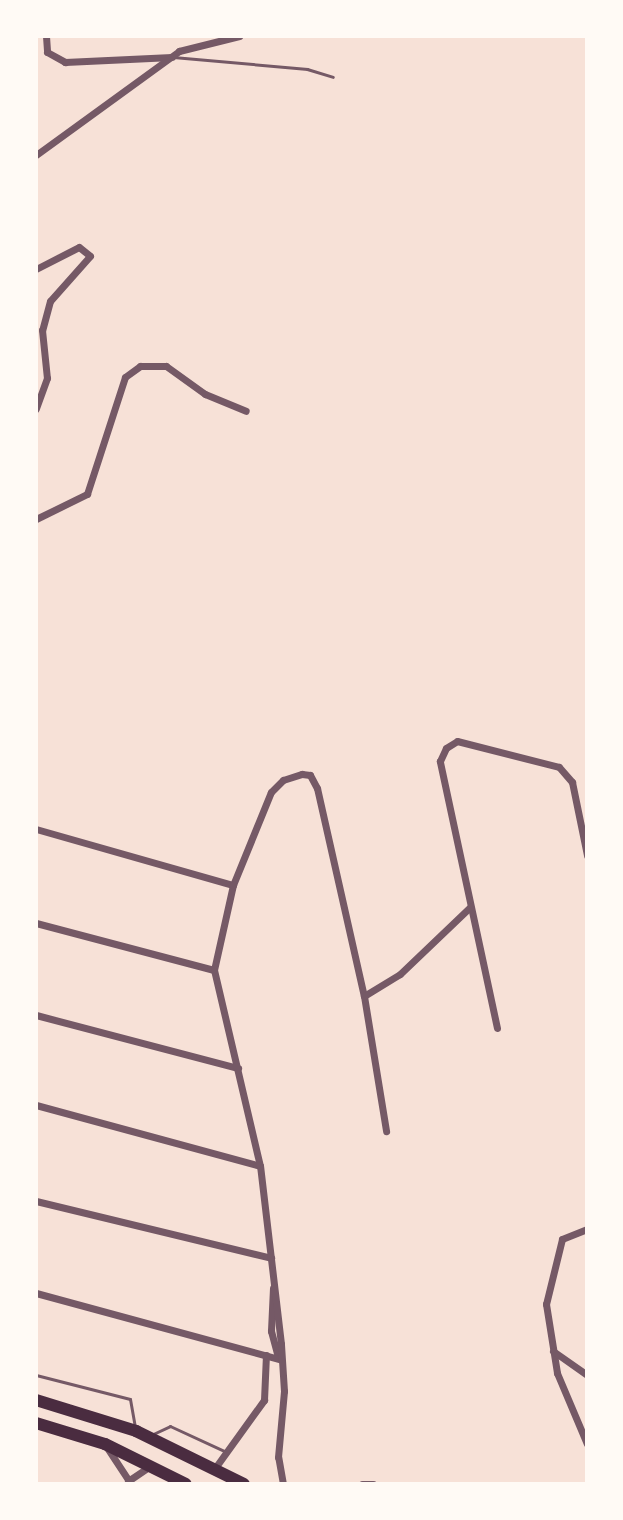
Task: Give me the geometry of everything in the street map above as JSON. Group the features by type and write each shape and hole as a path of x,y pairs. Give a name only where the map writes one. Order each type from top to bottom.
{"highway":[{"path":"36,1400 136,1431 244,1484"},
{"path":"36,1423 105,1444 186,1484"}],"street":[{"path":"46,36 47,52 65,62 173,57"},
{"path":"36,155 130,83 188,46 239,36"},
{"path":"36,269 79,247 90,256 50,301 42,330 47,378 36,409"},
{"path":"36,519 87,494 125,377 140,366 166,366 205,394 246,411"},
{"path":"497,1028 440,761 446,748 457,741 559,767 572,782 587,855"},
{"path":"283,1484 278,1444 284,1391 260,1166 214,970 233,885 271,792 290,776 310,775 317,788 364,996 386,1131"},
{"path":"36,829 233,885"},
{"path":"364,996 400,974 470,907"},
{"path":"36,923 214,970"},
{"path":"36,1015 238,1068"},
{"path":"36,1105 260,1166"},
{"path":"36,1201 271,1258"},
{"path":"587,1229 562,1239 548,1285 553,1351 587,1444"},
{"path":"36,1293 279,1359"},
{"path":"553,1351 587,1375"},
{"path":"215,1468 264,1400 266,1355"},
{"path":"105,1444 130,1482 150,1466"},
{"path":"362,1484 373,1484"}],"lane":[{"path":"173,57 307,69 333,77"},
{"path":"36,1375 130,1399 136,1431"},
{"path":"149,1437 170,1426 227,1453"}]}
